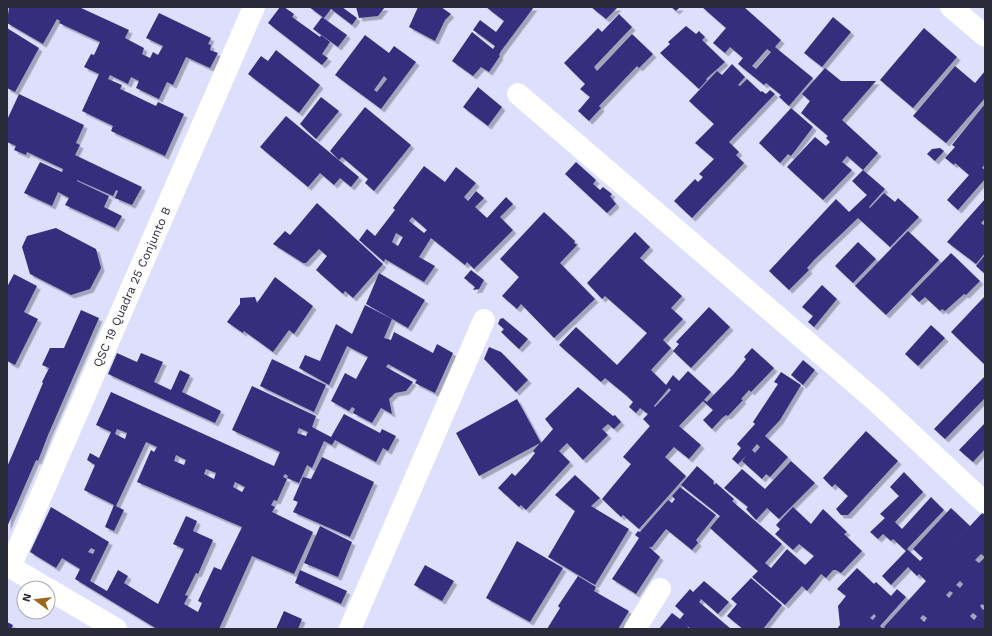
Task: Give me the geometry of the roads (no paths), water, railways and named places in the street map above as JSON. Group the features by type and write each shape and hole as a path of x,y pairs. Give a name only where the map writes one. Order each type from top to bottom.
{"street":[{"name":"QSC 19 Quadra 25 Conjunto B","path":"8,566 254,7"},
{"path":"951,7 985,36"},
{"path":"518,94 877,402 985,503"},
{"path":"350,629 484,320"},
{"path":"8,566 32,580"},
{"path":"635,629 660,589"},
{"path":"56,594 116,629"}]}
